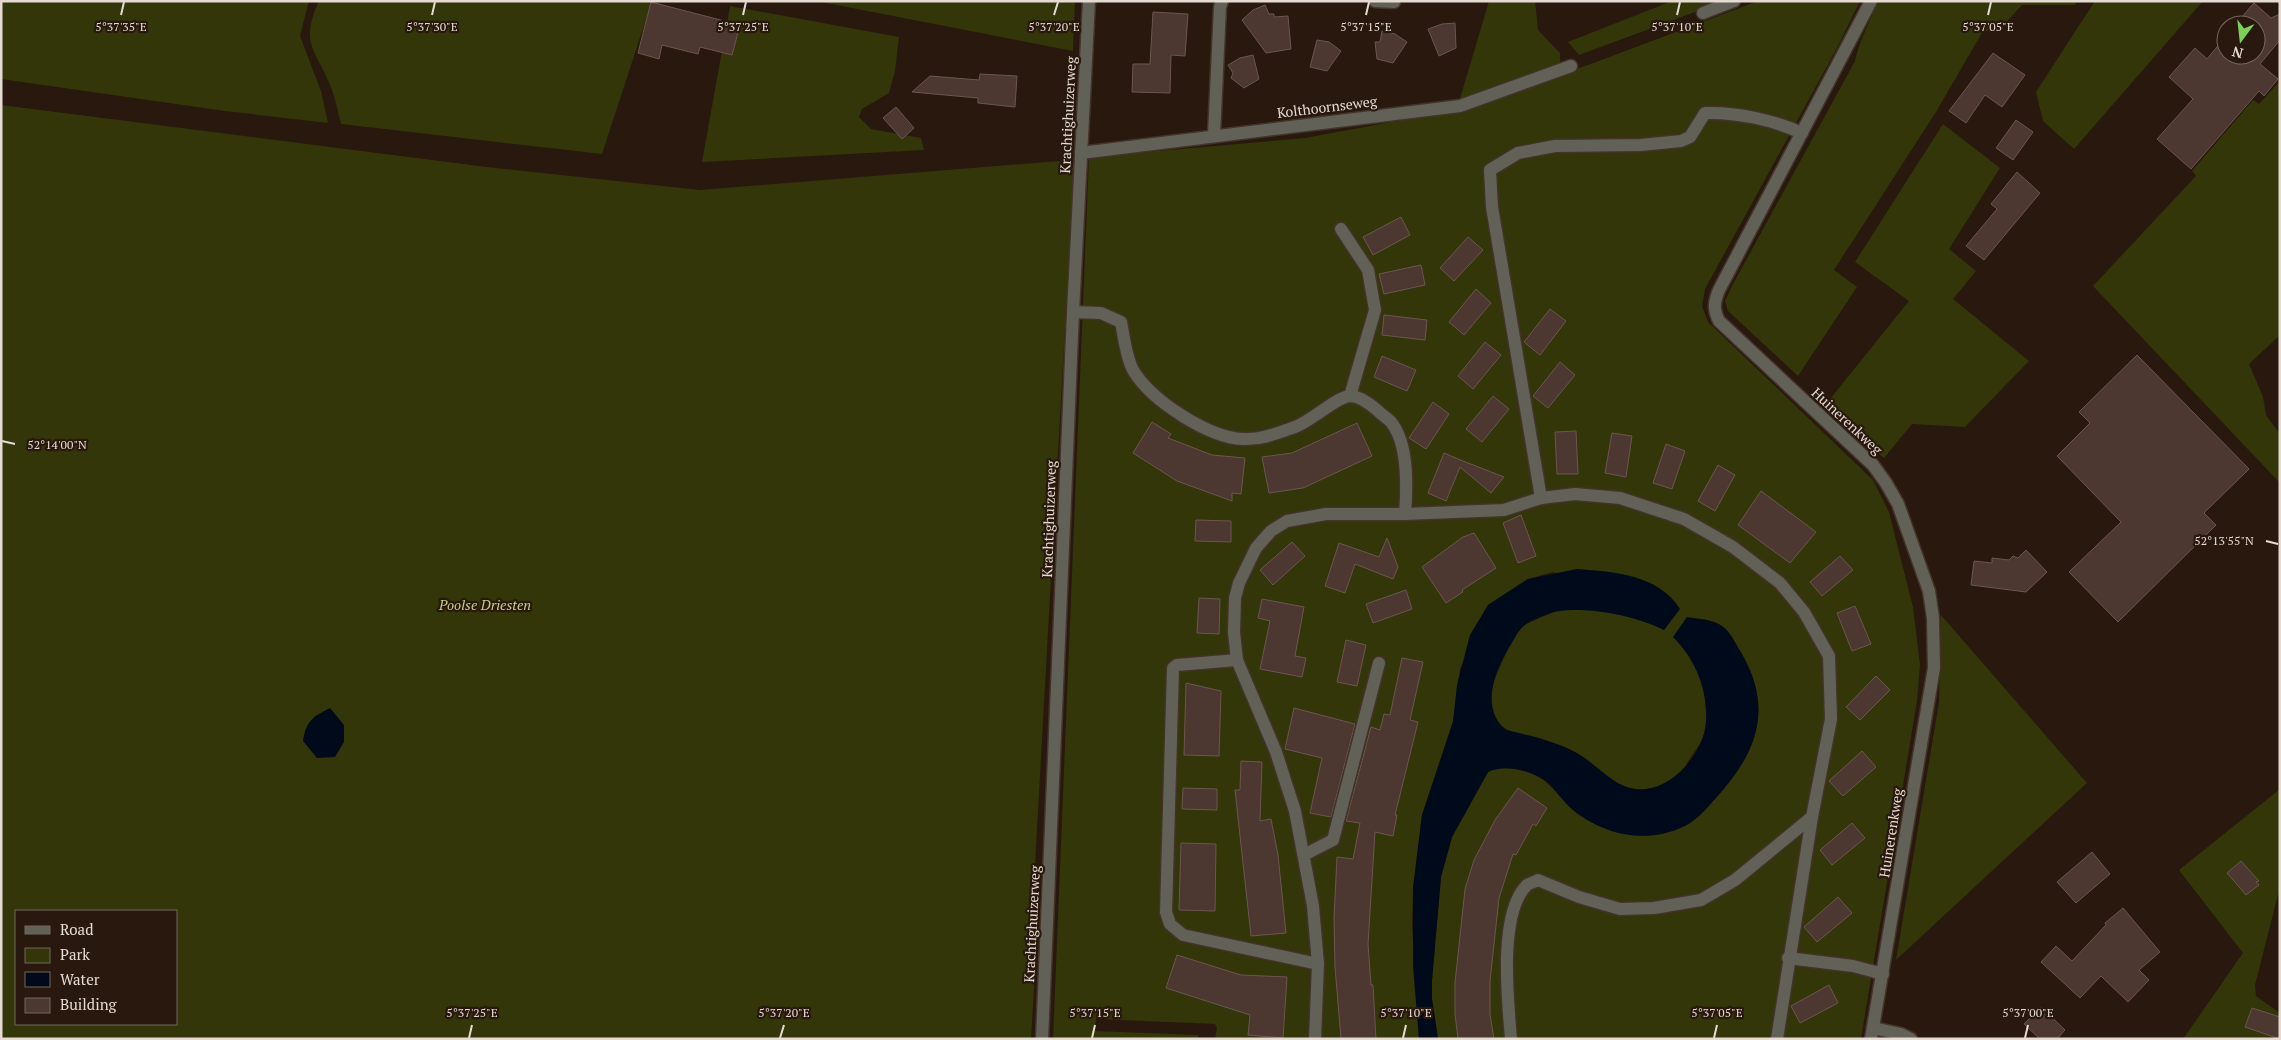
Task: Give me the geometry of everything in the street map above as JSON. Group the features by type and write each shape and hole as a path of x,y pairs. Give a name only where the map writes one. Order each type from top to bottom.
{"street":[{"name":"Krachtighuizerweg","path":"1042,1039 1073,312 1089,1"},
{"path":"1214,135 1220,7 1222,1"},
{"path":"1375,1 1394,2"},
{"path":"1703,13 1734,1"},
{"name":"Huinerenkweg","path":"1871,1 1719,290 1715,300 1714,311 1719,321 1874,465 1898,504 1929,591 1933,618 1934,668 1872,1034"},
{"name":"Kolthoornseweg","path":"1081,153 1460,106 1571,66"},
{"path":"1541,498 1492,207 1490,170 1518,153 1555,146 1641,145 1681,141 1690,137 1705,112 1724,112 1786,126 1802,133"},
{"path":"1341,229 1368,270 1375,310 1350,396"},
{"path":"1073,312 1101,313 1121,322 1133,370 1147,386 1187,418 1200,426 1226,435 1243,439 1266,437 1298,426 1338,400 1350,396 1368,402 1392,423 1403,450 1407,480 1405,514"},
{"path":"1315,1039 1318,964 1313,906 1295,811 1276,752 1237,660 1234,632 1235,598 1239,583 1256,548 1271,531 1288,521 1326,514 1405,514 1504,510 1541,498 1575,494 1620,498 1684,519 1733,548 1780,583 1804,612 1829,656 1831,719 1788,958 1777,1039"},
{"path":"1237,660 1177,664 1173,668 1166,912 1170,924 1182,935 1318,964"},
{"path":"1304,856 1333,840 1379,663"},
{"path":"1511,1039 1506,967 1515,906 1528,885 1538,880 1579,897 1620,909 1654,908 1701,900 1735,880 1812,817"},
{"path":"1788,958 1853,966 1883,974"},
{"path":"1872,1034 1901,1034 1911,1039"}],"green space":[{"path":"1,1 309,1 300,36 321,91 328,123 225,111 1,79"},
{"path":"319,1 652,1 602,154 341,124 332,90 312,48 310,39 310,28"},
{"path":"816,1 1075,1 1073,51"},
{"path":"1489,1 1535,1 1538,30 1560,53 1560,62 1548,70 1459,102"},
{"path":"1672,1 1713,1 1706,8 1579,55 1568,42"},
{"path":"1758,1 1860,1 1837,48 1705,289 1702,306 1708,322 1873,480 1889,512 1913,607 1920,665 1917,701 1861,1039 1438,1039 1432,999 1432,980 1441,877 1452,837 1488,772 1495,769 1511,768 1528,772 1542,779 1576,813 1592,822 1626,834 1662,834 1686,824 1706,808 1741,765 1756,731 1758,713 1757,694 1752,675 1728,631 1719,624 1703,619 1674,637 1690,657 1701,677 1706,704 1705,730 1700,743 1685,767 1660,786 1644,789 1626,787 1607,777 1571,750 1518,734 1503,727 1493,710 1493,689 1496,676 1508,648 1524,625 1557,611 1582,609 1626,616 1664,630 1679,609 1553,572 1528,579 1488,605 1460,669 1453,721 1422,815 1413,888 1412,925 1419,1039 1215,1039 1217,1028 1215,1024 1096,1019 1095,1031 1198,1035 1198,1039 1053,1039 1089,157 1305,138 1456,110 1591,64"},
{"path":"1877,1 2077,1 2075,5 2022,5 1999,30 1983,31 1936,112 1834,270 1857,287 1798,376 1728,311 1725,301 1855,61"},
{"path":"2095,1 2203,1 2074,149 2043,121 2036,92"},
{"path":"730,6 899,37 895,71 889,93 862,109 859,117 871,129 921,138 924,150 702,162"},
{"path":"2280,81 2280,335 2249,364 2263,397 2266,415 2280,434 2280,483 2093,286 2196,176 2192,171 2253,100 2259,104"},
{"name":"Poolse Driesten","path":"1,105 487,167 700,190 1059,161 1071,169 1074,166 1031,937 1034,955 1036,956 1031,1039 1,1039"},
{"path":"1943,124 2000,168 1949,249 1976,271 1953,299 2029,361 1965,427 1912,424 1884,458 1864,442 1826,404 1909,301 1855,262"},
{"path":"1941,615 2087,783 1896,960 1939,702"},
{"path":"2280,789 2280,887 2255,985 2256,996 2280,1013 2280,1039 2183,1039 2243,953 2179,870"}],"water":[{"path":"1577,569 1620,574 1647,582 1660,588 1671,597 1680,609 1664,630 1627,617 1585,610 1552,613 1539,617 1525,625 1504,656 1492,689 1493,711 1498,721 1506,730 1563,746 1585,758 1610,778 1624,786 1638,789 1652,788 1666,782 1689,763 1703,736 1706,723 1705,699 1699,676 1688,656 1673,637 1687,617 1709,621 1722,626 1731,636 1752,674 1757,694 1758,713 1756,730 1750,748 1730,781 1698,817 1685,826 1658,835 1631,835 1605,829 1581,816 1543,779 1528,772 1503,768 1488,772 1452,837 1441,877 1432,980 1432,999 1438,1039 1419,1039 1413,966 1413,888 1422,815 1453,722 1457,685 1470,635 1488,605 1528,579"},
{"path":"330,708 344,725 344,742 335,757 317,758 303,741 304,734 311,720"}],"building":[{"path":"651,2 740,25 732,55 700,47 698,54 662,45 659,59 638,53"},
{"path":"2254,3 2271,18 2280,14 2280,40 2266,57 2266,15 2244,15"},
{"path":"1265,5 1269,14 1274,14 1274,17 1288,16 1291,49 1266,53 1242,20 1253,10"},
{"path":"1153,12 1188,14 1185,56 1171,55 1170,93 1132,92 1133,64 1150,64"},
{"path":"1455,23 1456,48 1439,56 1428,29 1442,24"},
{"path":"1382,31 1395,34 1407,42 1393,63 1377,59 1375,42 1380,42"},
{"path":"1317,40 1329,42 1341,51 1327,71 1310,67"},
{"path":"2195,48 2207,59 2216,48 2216,65 2261,65 2278,79 2264,96 2259,91 2191,169 2157,139 2193,99 2169,77"},
{"path":"1993,53 2025,75 2002,107 1985,95 1966,123 1949,111"},
{"path":"1253,55 1259,79 1244,88 1231,78 1233,73 1228,65 1240,58"},
{"path":"980,74 1017,76 1015,107 978,103 978,98 912,92 930,76 979,80"},
{"path":"896,107 914,128 902,139 883,118"},
{"path":"2016,120 2033,132 2013,160 1996,148"},
{"path":"2017,172 2040,193 1984,260 1966,246 1997,209 1991,204"},
{"path":"1401,217 1410,235 1373,255 1363,237"},
{"path":"1468,237 1483,250 1454,281 1440,268"},
{"path":"1421,265 1425,285 1384,294 1379,274"},
{"path":"1476,289 1491,303 1464,335 1449,322"},
{"path":"1550,309 1566,321 1540,355 1524,342"},
{"path":"1384,315 1427,320 1425,340 1382,335"},
{"path":"1485,342 1501,355 1473,389 1458,376"},
{"path":"2137,355 2249,469 2204,513 2216,525 2118,622 2069,572 2121,522 2057,456 2090,423 2079,412"},
{"path":"1382,356 1416,370 1407,391 1374,377"},
{"path":"1560,362 1575,375 1548,408 1533,396"},
{"path":"1493,396 1509,409 1482,442 1466,429"},
{"path":"1433,402 1449,414 1426,449 1409,438"},
{"path":"1152,422 1171,434 1168,438 1212,455 1245,458 1241,494 1232,493 1232,501 1177,481 1133,453"},
{"path":"1357,423 1372,456 1303,488 1269,493 1262,457 1292,453"},
{"path":"1576,431 1578,474 1557,474 1555,432"},
{"path":"1612,433 1632,436 1626,477 1605,473"},
{"path":"1666,444 1685,451 1672,489 1653,483"},
{"path":"1444,453 1504,477 1491,493 1460,467 1446,501 1428,493"},
{"path":"1718,465 1735,475 1715,511 1698,501"},
{"path":"1761,491 1816,532 1790,563 1738,525"},
{"path":"1521,515 1536,556 1518,563 1503,523"},
{"path":"1196,520 1231,521 1231,542 1195,541"},
{"path":"1474,533 1496,568 1446,603 1422,567 1463,537"},
{"path":"1387,538 1398,567 1393,579 1355,564 1345,593 1325,586 1339,543 1379,557"},
{"path":"1292,542 1305,556 1273,585 1260,570"},
{"path":"2026,550 2047,572 2026,592 1971,585 1974,561 1992,563 1992,558 2009,560 2013,556 2018,558"},
{"path":"1840,556 1853,570 1822,596 1810,582"},
{"path":"1406,590 1412,609 1373,623 1366,604"},
{"path":"1199,598 1220,599 1219,634 1197,633"},
{"path":"1262,599 1304,607 1295,656 1306,658 1302,677 1260,669 1270,621 1258,618"},
{"path":"1855,606 1871,644 1852,651 1837,613"},
{"path":"1346,640 1366,645 1357,686 1337,682"},
{"path":"1402,658 1423,662 1410,720 1418,722 1395,815 1397,815 1393,836 1375,832 1368,944 1371,985 1373,985 1376,1039 1341,1039 1335,967 1334,918 1337,857 1353,859 1360,823 1346,821 1371,727 1380,730 1384,714 1390,715"},
{"path":"1876,676 1890,690 1860,720 1846,707"},
{"path":"1186,683 1221,691 1219,756 1184,755"},
{"path":"1294,708 1355,724 1331,817 1310,813 1322,758 1285,749"},
{"path":"1862,751 1876,767 1843,796 1829,781"},
{"path":"1241,761 1262,762 1260,821 1271,819 1278,855 1286,933 1251,936 1235,790 1240,790"},
{"path":"1183,788 1217,789 1217,810 1182,809"},
{"path":"1518,788 1547,808 1536,826 1533,824 1516,855 1513,854 1499,898 1490,981 1490,1014 1494,1039 1458,1039 1455,1014 1455,983 1465,889 1474,860 1495,820"},
{"path":"1852,823 1865,838 1832,865 1820,850"},
{"path":"1181,843 1216,844 1215,911 1179,910"},
{"path":"2092,852 2110,874 2076,903 2057,882"},
{"path":"2241,861 2259,881 2256,882 2259,885 2246,895 2227,873"},
{"path":"1838,897 1852,913 1817,942 1804,927"},
{"path":"2123,908 2160,952 2139,970 2149,980 2128,1002 2101,976 2080,998 2041,962 2056,946 2072,961 2106,925 2105,923"},
{"path":"1177,955 1241,975 1287,977 1283,1038 1248,1035 1250,1015 1166,988"},
{"path":"1829,985 1838,1003 1800,1023 1791,1006"},
{"path":"2041,1007 2065,1030 2057,1039 2040,1039 2024,1024"},
{"path":"2252,1008 2280,1017 2280,1039 2245,1027"}]}
